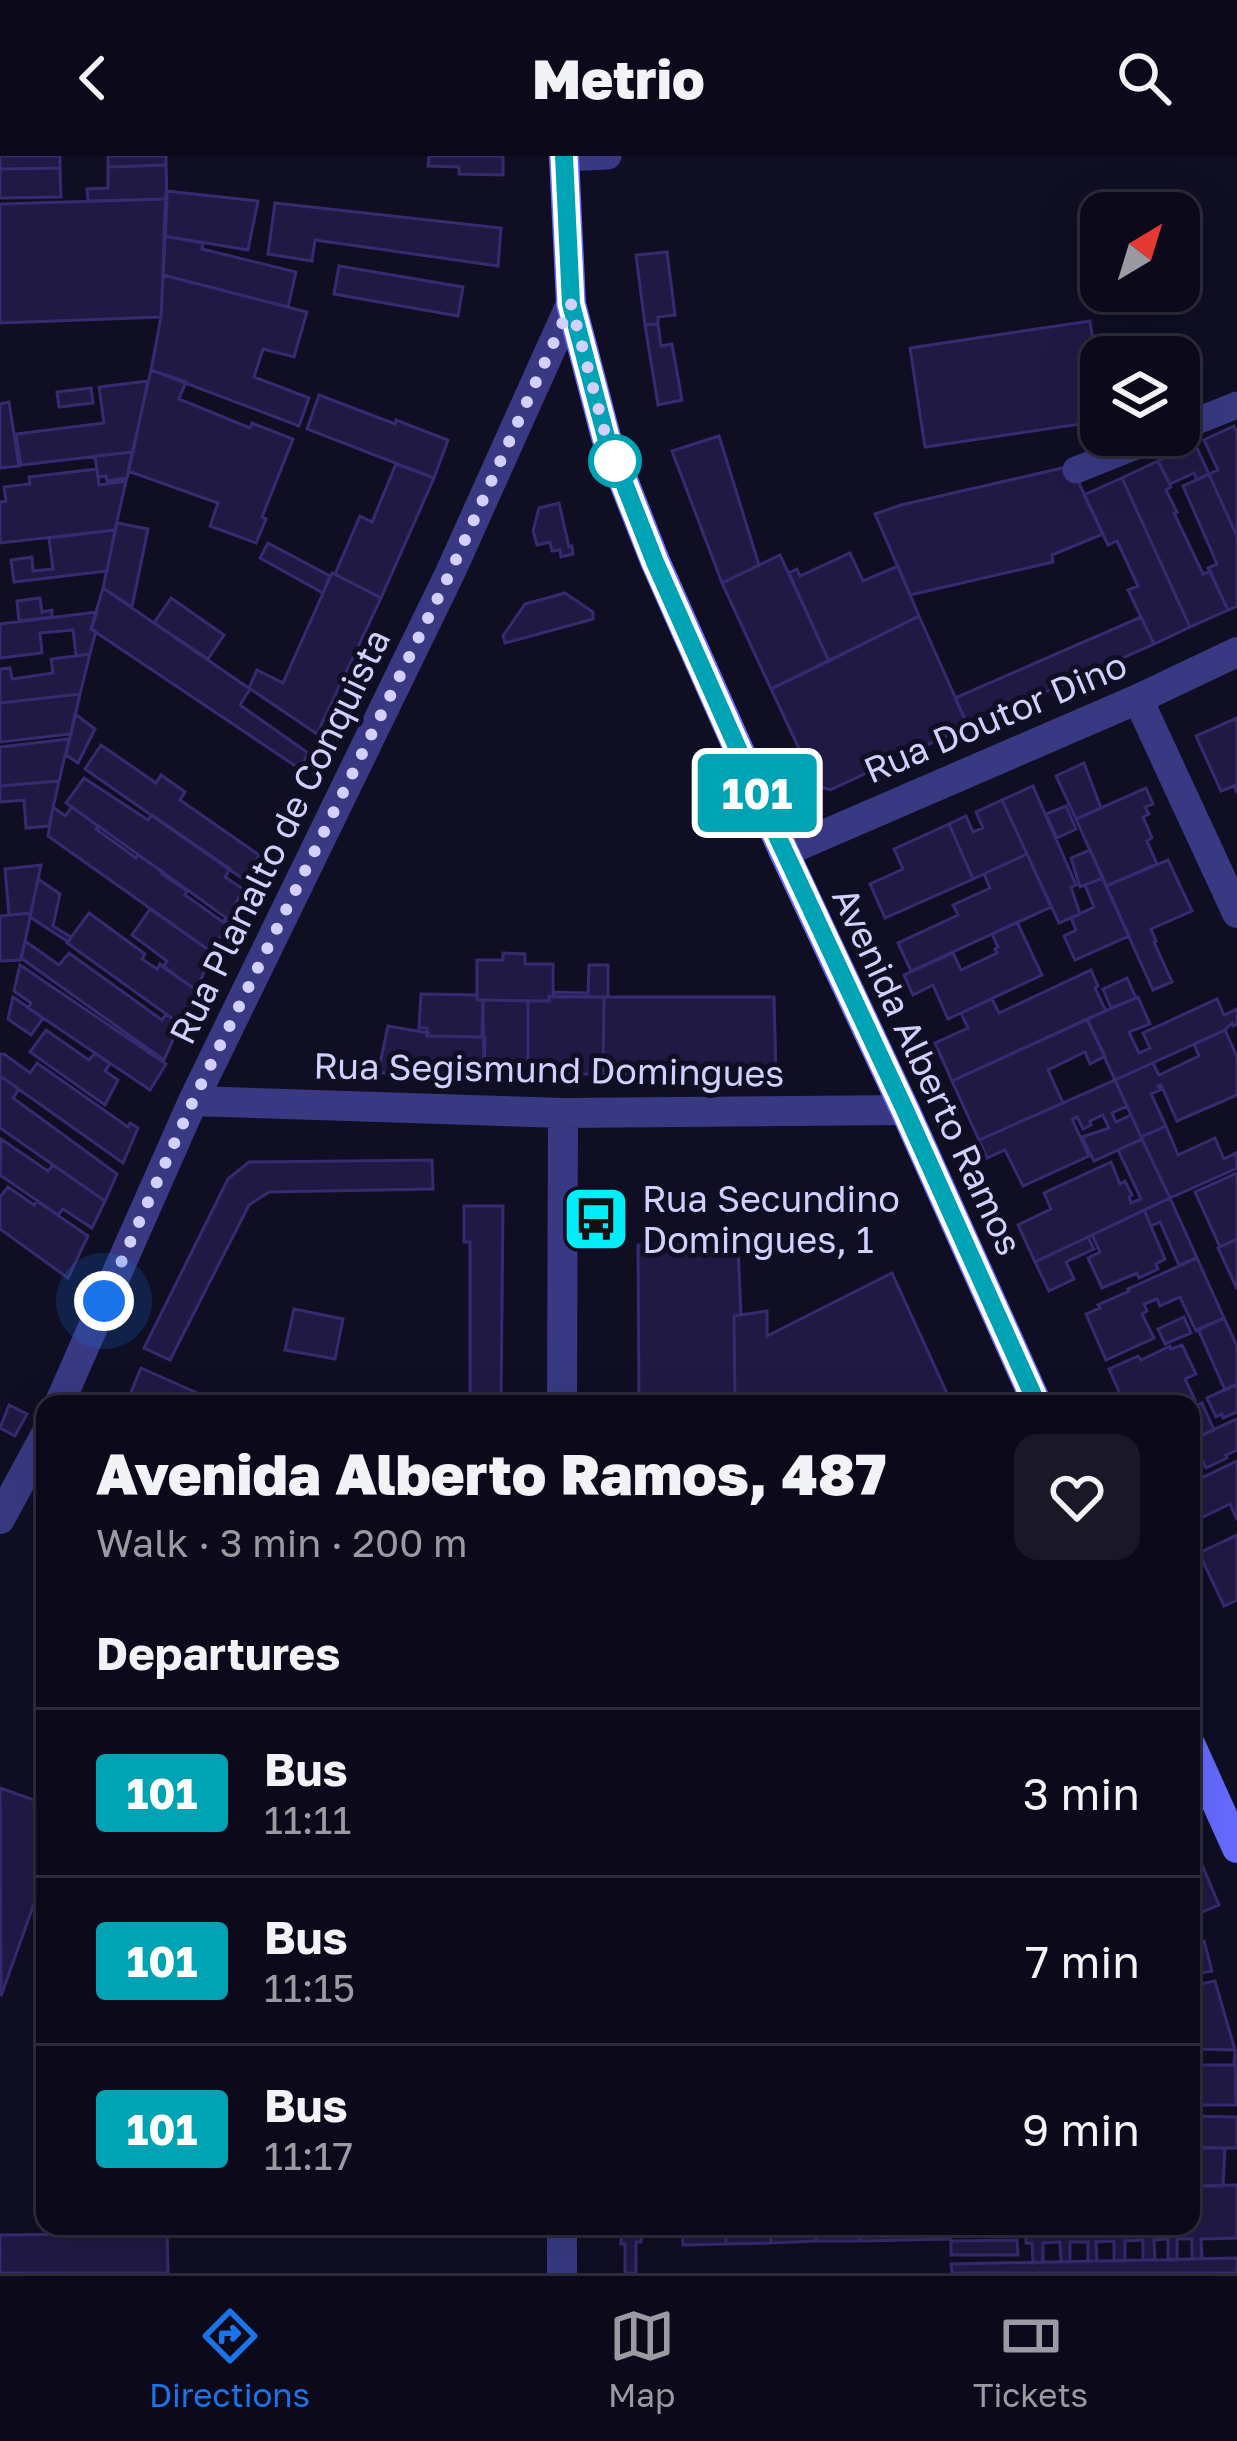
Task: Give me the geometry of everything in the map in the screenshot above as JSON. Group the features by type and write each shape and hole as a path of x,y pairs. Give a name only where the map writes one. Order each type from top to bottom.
{"main road":[{"name":"Avenida Alberto Ramos","path":"564,157 571,304 606,437 655,562 1033,1395"},
{"path":"1200,1766 1237,1848"}],"street":[{"name":"Rua Planalto de Conquista","path":"63,1395 193,1101 450,573 571,304"},
{"name":"Rua Doutor Dino","path":"784,851 1237,652"},
{"path":"1138,699 1237,913"},
{"name":"Rua Segismund Domingues","path":"193,1101 562,1113 905,1110"},
{"path":"562,1113 562,1395"},
{"path":"0,1519 36,1453"},
{"path":"562,2235 562,2273"}],"lane":[{"path":"564,157 608,156"},
{"path":"1200,419 1237,404"},
{"path":"1076,470 1110,456"}],"building":[{"path":"0,156 60,156 60,168 0,169"},
{"path":"108,156 166,156 166,165 108,167"},
{"path":"429,156 503,156 503,175 459,174 459,167 428,166"},
{"path":"166,165 167,199 88,201 87,189 108,188 108,167"},
{"path":"60,168 61,197 0,198 0,169"},
{"path":"166,191 258,201 248,250 164,236"},
{"path":"167,199 161,317 0,323 0,204"},
{"path":"275,203 501,228 498,266 315,240 312,261 268,254"},
{"path":"164,236 296,272 288,307 163,275"},
{"path":"667,252 675,315 645,325 636,255"},
{"path":"339,266 463,287 458,316 334,294"},
{"path":"163,275 307,312 294,357 263,349 254,377 309,398 299,426 151,370"},
{"path":"1090,321 1092,336 1080,336 1080,424 925,447 910,348"},
{"path":"658,324 661,346 672,344 682,400 658,405 645,325"},
{"path":"151,370 186,382 179,399 250,428 252,423 293,439 256,543 210,526 218,503 128,471"},
{"path":"148,381 133,452 21,465 16,434 104,423 99,387"},
{"path":"91,388 93,403 59,407 57,392"},
{"path":"319,395 448,440 434,478 307,429"},
{"path":"9,402 19,466 0,468 0,404"},
{"path":"1234,426 1237,537 1209,474 1218,470 1204,440"},
{"path":"719,436 759,565 722,583 672,451"},
{"path":"133,452 127,478 107,481 106,476 98,477 95,456"},
{"path":"1200,455 1209,474 1197,480 1194,473 1170,484 1158,461"},
{"path":"1158,461 1171,487 1166,490 1174,513 1203,574 1210,571 1228,610 1190,627 1122,478"},
{"path":"396,464 434,478 381,598 335,574 360,516 372,522"},
{"path":"1071,466 1103,534 1052,555 1053,562 910,595 875,514"},
{"path":"97,469 99,485 126,481 115,530 0,543 4,487 30,484 29,477"},
{"path":"1209,474 1237,537 1237,606 1228,610 1208,568 1217,564 1183,486"},
{"path":"1122,478 1190,627 1154,644 1128,590 1138,586 1117,541 1108,545 1084,495"},
{"path":"559,503 573,554 561,557 560,550 552,551 550,542 537,545 533,531 539,508"},
{"path":"117,523 148,529 132,607 103,588"},
{"path":"115,530 107,571 14,582 11,560 32,557 33,571 53,569 49,538"},
{"path":"268,543 330,576 323,593 260,558"},
{"path":"850,553 863,581 898,566 919,616 829,661 789,573 797,569 800,576"},
{"path":"780,555 829,661 771,689 722,583"},
{"path":"332,573 381,598 317,734 249,688 257,670 283,683"},
{"path":"103,588 250,689 240,705 308,753 300,769 91,629"},
{"path":"565,593 593,612 593,619 505,643 503,636 525,604"},
{"path":"40,598 42,612 52,610 52,617 19,621 17,601"},
{"path":"171,598 224,635 208,659 154,623"},
{"path":"97,612 90,654 76,656 73,630 40,633 42,653 0,658 0,624"},
{"path":"919,616 968,726 830,790 816,785 771,689"},
{"path":"1141,617 1154,644 968,726 955,698"},
{"path":"90,654 80,694 0,703 0,669 10,668 12,679 53,673 51,659"},
{"path":"80,694 71,734 0,742 0,703"},
{"path":"75,714 95,729 78,763 66,755"},
{"path":"1237,718 1237,793 1234,786 1221,791 1196,736"},
{"path":"69,739 59,781 0,786 0,747"},
{"path":"101,745 156,783 161,775 185,792 180,800 259,855 246,881 85,769"},
{"path":"1084,763 1101,808 1076,819 1056,776"},
{"path":"84,778 148,820 152,815 230,869 225,877 243,889 228,919 66,803"},
{"path":"59,781 49,826 26,828 24,800 0,802 0,786"},
{"path":"1033,786 1076,885 1071,887 1080,914 1059,923 1002,800"},
{"path":"1146,788 1153,804 1145,807 1149,814 1143,817 1157,864 1106,886 1076,819"},
{"path":"1002,800 1027,854 973,879 949,824 966,816 973,832 983,828 976,812"},
{"path":"1066,806 1076,829 1057,838 1046,814"},
{"path":"53,807 65,816 72,807 136,858 163,872 187,891 185,895 223,922 228,919 213,953 48,836"},
{"path":"949,824 973,879 885,918 870,884 903,869 894,849"},
{"path":"1090,850 1103,878 1080,887 1071,858"},
{"path":"1027,854 1051,907 911,971 898,943 958,915 953,905 990,888 984,874"},
{"path":"1168,860 1192,911 1151,929 1172,982 1153,990 1106,886"},
{"path":"41,865 31,913 9,915 5,869"},
{"path":"1103,878 1129,936 1075,960 1064,936 1076,930 1071,918 1094,907 1085,885"},
{"path":"38,879 60,894 53,926 71,937 68,942 30,917"},
{"path":"150,909 213,953 196,990 163,967 167,961 132,935"},
{"path":"31,913 21,960 0,961 0,916"},
{"path":"89,913 145,954 142,959 157,969 160,964 196,990 180,1024 67,943"},
{"path":"1017,922 1042,975 948,1019 933,985 913,995 904,975 953,953 961,970 997,953 992,934"},
{"path":"25,941 59,965 69,953 162,1020 166,1014 180,1024 164,1060 21,958"},
{"path":"503,953 525,954 525,964 553,964 553,997 549,1001 477,1000 477,960 503,960"},
{"path":"20,965 166,1064 150,1090 28,1008 31,1003 14,991"},
{"path":"589,965 608,965 608,997 553,997 553,992 588,993"},
{"path":"1091,970 1106,1011 952,1081 935,1043 968,1028 961,1013 992,999 999,1013"},
{"path":"1127,978 1136,998 1111,1008 1103,989"},
{"path":"421,994 477,995 477,1000 483,1000 482,1037 427,1036 427,1028 419,1028"},
{"path":"549,996 604,997 603,1074 528,1074 528,1001 549,1001"},
{"path":"13,997 43,1018 31,1035 8,1019"},
{"path":"604,997 774,997 776,1074 603,1074"},
{"path":"1138,997 1150,1024 1129,1032 1139,1053 1150,1048 1143,1033 1217,999 1224,1015 1237,1009 1237,1024 1115,1080 1087,1019"},
{"path":"483,1000 528,1001 528,1074 484,1073"},
{"path":"1087,1019 1105,1056 1090,1064 1085,1052 1048,1070 1063,1103 979,1140 952,1081"},
{"path":"388,1026 427,1036 485,1037 484,1073 378,1073"},
{"path":"46,1030 89,1060 95,1053 110,1064 105,1071 118,1080 105,1105 30,1052"},
{"path":"1225,1030 1237,1057 1237,1095 1177,1121 1158,1086 1160,1090 1151,1094 1166,1126 1141,1137 1115,1080 1153,1063 1159,1075 1199,1056 1194,1044"},
{"path":"0,1054 30,1073 37,1063 128,1127 130,1123 138,1128 123,1163 0,1076"},
{"path":"0,1076 19,1089 13,1098 117,1174 105,1201 0,1128"},
{"path":"1115,1080 1127,1106 1112,1113 1116,1122 1131,1115 1142,1139 1094,1161 1082,1137 1109,1128 1103,1115 1083,1129 1077,1117 1072,1119 1089,1156 1023,1186 1005,1150 987,1158 979,1140"},
{"path":"1166,1126 1178,1155 1215,1138 1224,1159 1236,1153 1237,1168 1170,1198 1141,1137"},
{"path":"1,1139 48,1171 53,1165 105,1201 92,1228 63,1209 58,1215 0,1175"},
{"path":"1142,1139 1170,1198 1035,1262 1018,1225 1051,1209 1044,1193 1111,1162 1120,1184 1125,1181 1132,1195 1131,1203 1141,1199 1118,1150"},
{"path":"432,1160 433,1189 269,1192 249,1205 170,1360 144,1348 228,1179 249,1162"},
{"path":"1237,1173 1237,1239 1220,1247 1195,1192"},
{"path":"8,1187 88,1236 68,1278 0,1229 0,1197"},
{"path":"1170,1198 1197,1258 1179,1265 1160,1222 1151,1226 1144,1210"},
{"path":"464,1206 503,1206 501,1395 470,1395 470,1242 464,1242"},
{"path":"1144,1210 1165,1259 1156,1264 1158,1269 1139,1278 1137,1273 1102,1288 1088,1258 1100,1252 1092,1235"},
{"path":"1088,1237 1094,1249 1066,1262 1074,1279 1049,1291 1035,1262"},
{"path":"1237,1239 1237,1289 1218,1248"},
{"path":"638,1245 738,1245 741,1315 734,1316 735,1395 639,1395"},
{"path":"1197,1258 1224,1318 1196,1331 1180,1297 1160,1306 1157,1299 1144,1304 1147,1311 1142,1314 1154,1338 1106,1360 1086,1314"},
{"path":"892,1273 948,1395 735,1395 734,1316 767,1311 767,1336"},
{"path":"294,1309 343,1319 335,1359 285,1350"},
{"path":"1184,1317 1191,1333 1165,1344 1158,1329"},
{"path":"1224,1318 1237,1346 1237,1384 1225,1390 1198,1329"},
{"path":"1182,1345 1196,1374 1185,1379 1193,1395 1121,1395 1109,1369"},
{"path":"141,1368 202,1395 130,1395"},
{"path":"1237,1384 1237,1412 1216,1417 1207,1398"},
{"path":"1200,1404 1214,1430 1200,1436"},
{"path":"9,1405 27,1414 15,1436 0,1428"},
{"path":"1237,1419 1237,1450 1206,1468 1200,1464 1200,1436"},
{"path":"1237,1461 1237,1520 1230,1504 1203,1517 1200,1479"},
{"path":"1237,1535 1237,1600 1224,1606 1200,1553"},
{"path":"0,1788 36,1801 36,1898 1,1996"},
{"path":"1200,1860 1219,1905 1200,1913"},
{"path":"1204,1941 1212,1971 1200,1973 1200,1942"},
{"path":"1215,1981 1235,2050 1200,2049 1200,1984"},
{"path":"1235,2050 1236,2105 1200,2105 1200,2065 1234,2065"},
{"path":"1200,2116 1237,2117 1237,2148 1200,2148"},
{"path":"1200,2147 1225,2148 1223,2186 1200,2186"},
{"path":"1237,2185 1237,2238 1201,2239 1202,2259 1192,2259 1192,2239 1177,2239 1177,2260 1168,2260 1168,2239 1154,2240 1155,2260 1143,2260 1143,2240 1125,2241 1125,2261 1114,2261 1114,2241 1096,2242 1097,2261 1088,2262 1088,2242 1070,2242 1070,2262 1061,2262 1060,2242 1043,2243 1043,2262 1033,2263 1032,2243 1026,2243 1026,2235 1200,2235 1200,2186"},
{"path":"0,2235 167,2235 168,2273 0,2273"},
{"path":"621,2235 641,2235 641,2242 636,2242 636,2273 625,2273 625,2244 621,2244"},
{"path":"682,2235 726,2235 726,2244 683,2245"},
{"path":"726,2235 771,2235 771,2243 726,2244"},
{"path":"771,2235 816,2235 816,2241 771,2243"},
{"path":"816,2235 860,2235 860,2241 816,2241"},
{"path":"860,2235 905,2235 905,2240 860,2241"},
{"path":"905,2235 950,2235 950,2239 905,2240"},
{"path":"1017,2240 1018,2255 951,2255 951,2241"},
{"path":"1237,2258 1237,2273 952,2273 951,2264"}],"bus line":[{"name":"101","path":"564,156 571,304 606,437 655,562 765,810 1033,1395"}],"place":[{"name":"Rua Secundino Domingues, 1","path":"596,1219"}],"route":[{"path":"104,1301 193,1101 450,573 571,304 606,437 622,478 615,461"}]}
